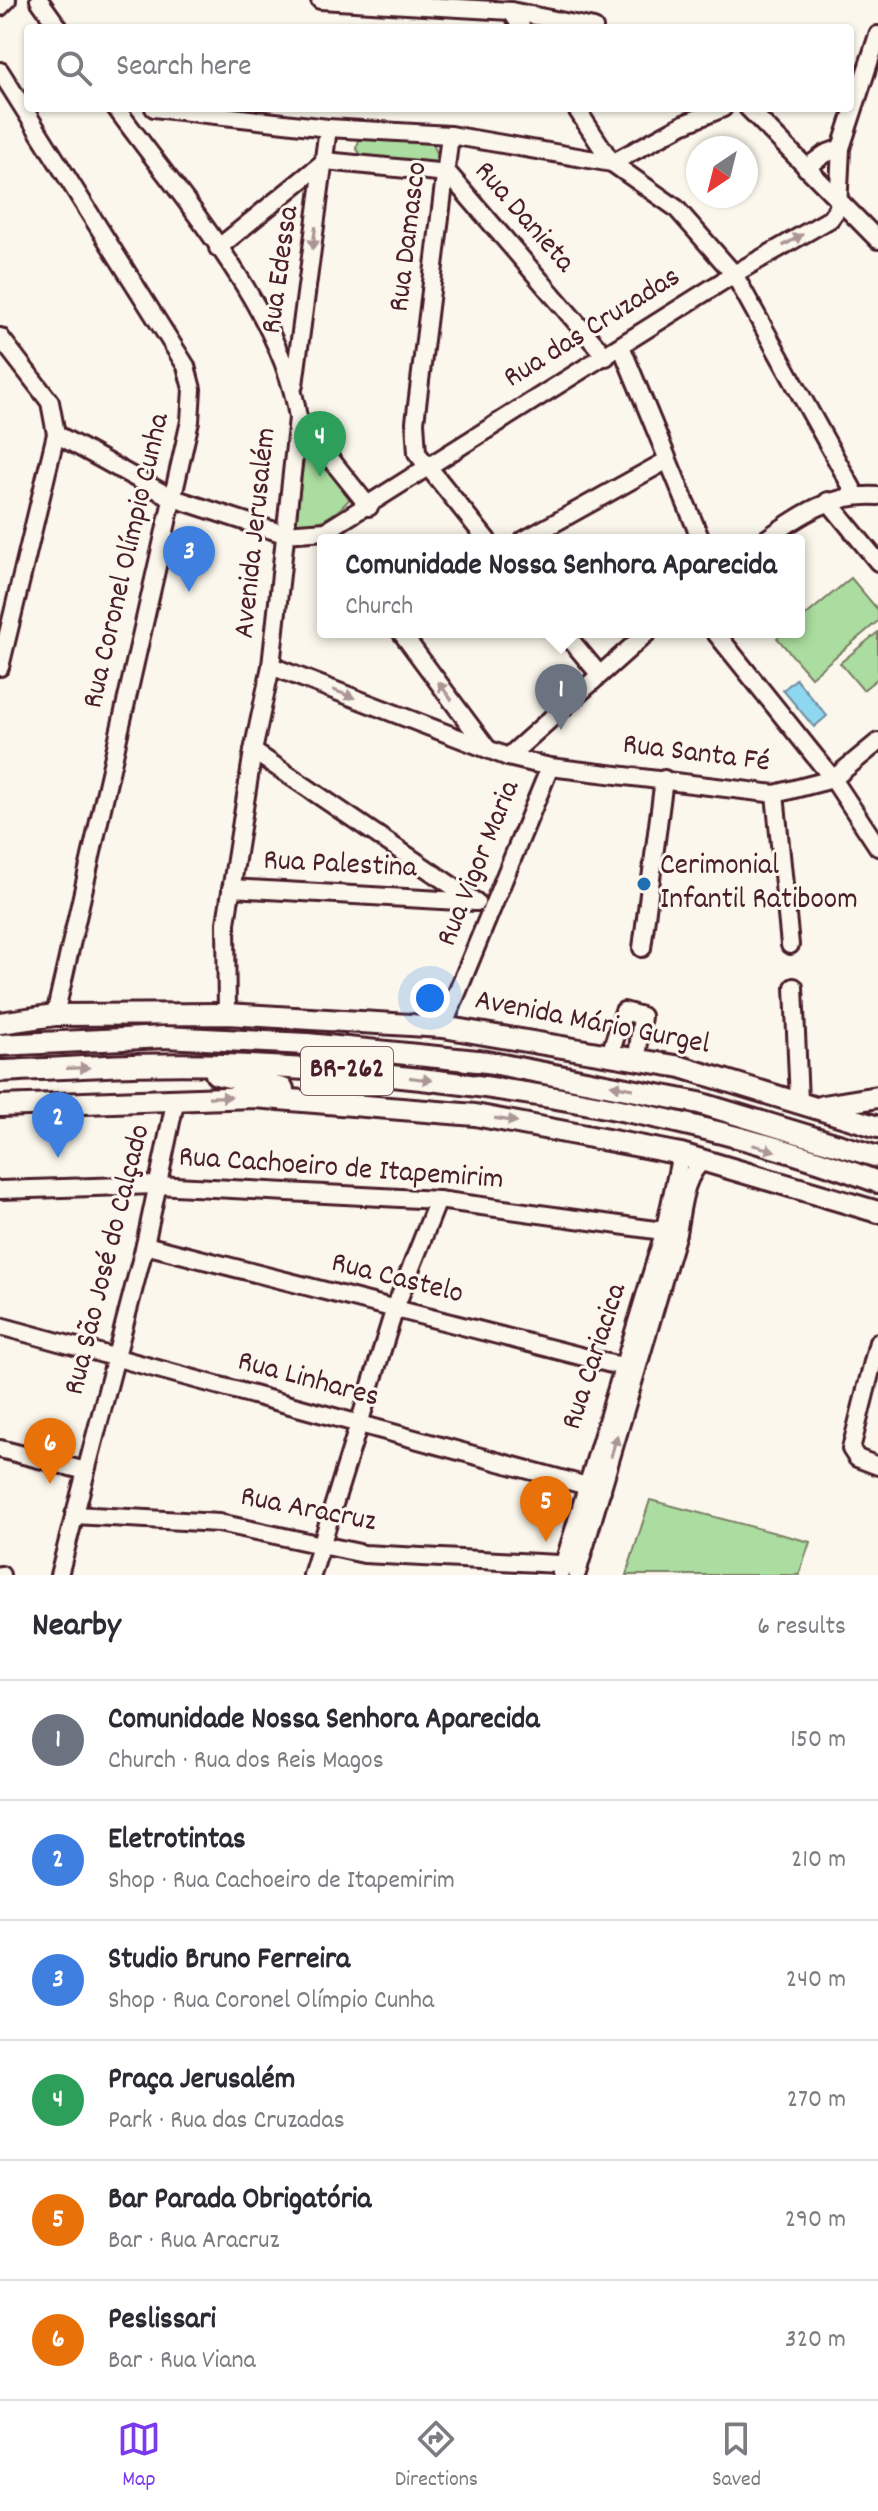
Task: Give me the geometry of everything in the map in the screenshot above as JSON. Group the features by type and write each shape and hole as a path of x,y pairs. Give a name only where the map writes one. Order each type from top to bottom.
{"main road":[{"name":"Avenida Mário Gurgel","path":"0,1023 45,1017 227,1014 443,1027 681,1067 878,1127"},
{"path":"45,1017 115,1039"},
{"path":"164,1037 338,1019"},
{"name":"Avenida Mário Gurgel","path":"0,1045 164,1037 307,1044 457,1059 699,1103 878,1157"},
{"path":"512,1037 582,1080"},
{"path":"173,1064 348,1104"},
{"name":"BR-262","path":"0,1071 173,1064 372,1072 518,1093 689,1127 878,1182"},
{"path":"681,1154 699,1103 711,1089 729,1086 761,1091"},
{"name":"BR-262","path":"0,1106 254,1097 475,1115 681,1154 878,1212"},
{"path":"808,1104 878,1097"}],"street":[{"path":"0,7 7,0"},
{"path":"39,0 56,24"},
{"path":"320,0 511,11 574,24"},
{"path":"511,11 519,24"},
{"path":"854,108 878,35"},
{"name":"Rua Coronel Olímpio Cunha","path":"0,71 24,109"},
{"name":"Rua Coronel Olímpio Cunha","path":"26,112 186,366 192,389 190,421 45,1017"},
{"name":"Avenida Jerusalém","path":"119,112 218,248 273,335 294,386 298,418 271,666 253,751 226,923 227,1014"},
{"name":"Rua Damasco","path":"189,112 328,128 450,135 448,173 415,422 417,453 426,466"},
{"path":"579,112 612,163 676,208 734,274 856,495"},
{"path":"450,135 612,163 684,124 713,112"},
{"path":"752,112 878,240"},
{"path":"838,196 841,148 853,112"},
{"name":"Rua Edessa","path":"294,386 328,128"},
{"path":"806,168 825,154 841,148"},
{"path":"218,248 325,161"},
{"name":"Rua Danieta","path":"325,161 448,173 606,357"},
{"name":"Rua das Cruzadas","path":"333,534 426,466 606,357 734,274 830,219 838,208 838,196"},
{"path":"0,337 7,354 50,402 56,434 5,614 0,667"},
{"path":"621,346 698,534"},
{"path":"298,418 369,507"},
{"path":"56,434 170,497 284,534"},
{"path":"535,534 666,461"},
{"path":"426,466 482,534"},
{"path":"773,534 805,511 828,501 856,495 878,496"},
{"path":"828,501 878,562"},
{"name":"Rua das Cruzadas","path":"284,534 317,535"},
{"path":"405,638 488,749"},
{"path":"569,638 599,674"},
{"path":"508,757 641,638"},
{"path":"720,638 833,779 878,847"},
{"name":"Rua Santa Fé","path":"271,666 508,757 550,767 775,794 833,779 878,742"},
{"path":"253,751 485,904"},
{"name":"Rua Vigor Maria","path":"443,1027 485,904 550,767"},
{"path":"642,948 664,779"},
{"path":"775,794 790,945"},
{"name":"Rua Palestina","path":"231,888 485,904"},
{"path":"794,987 808,1104"},
{"path":"610,1054 624,1011 642,1016 637,1059"},
{"name":"Rua São José do Calçado","path":"59,1575 145,1245 176,1098"},
{"name":"Rua Cariacica","path":"671,1233 681,1154"},
{"name":"Rua Cariacica","path":"570,1570 628,1368 671,1233 689,1179 695,1167 704,1160"},
{"name":"Rua Cachoeiro de Itapemirim","path":"0,1190 156,1185 438,1200 671,1233"},
{"path":"312,1575 395,1308 438,1200"},
{"name":"Rua Castelo","path":"145,1245 628,1368"},
{"name":"Rua Linhares","path":"0,1326 594,1488"},
{"path":"878,1342 851,1449 857,1458 878,1466"},
{"path":"0,1449 86,1471"},
{"name":"Rua Aracruz","path":"74,1515 219,1523 364,1554 570,1570"}],"green space":[{"path":"361,136 433,144 439,158 430,165 362,157 356,148"},
{"path":"310,452 316,453 352,495 327,518 302,524 295,522 304,460"},
{"path":"851,578 878,610 878,621 811,677 777,638 805,638 805,616"},
{"path":"878,632 878,678 863,690 840,663"},
{"path":"650,1500 810,1542 799,1575 626,1575"}],"water":[{"path":"796,679 827,716 814,727 783,690"}],"place":[{"name":"Praça Jerusalém","path":"320,477"},
{"name":"Studio Bruno Ferreira","path":"189,592"},
{"name":"Comunidade Nossa Senhora Aparecida","path":"561,730"},
{"name":"Cerimonial Infantil Ratiboom","path":"644,884"},
{"name":"Eletrotintas","path":"58,1158"},
{"name":"Peslissari","path":"50,1484"},
{"name":"Bar Parada Obrigatória","path":"546,1542"}]}
